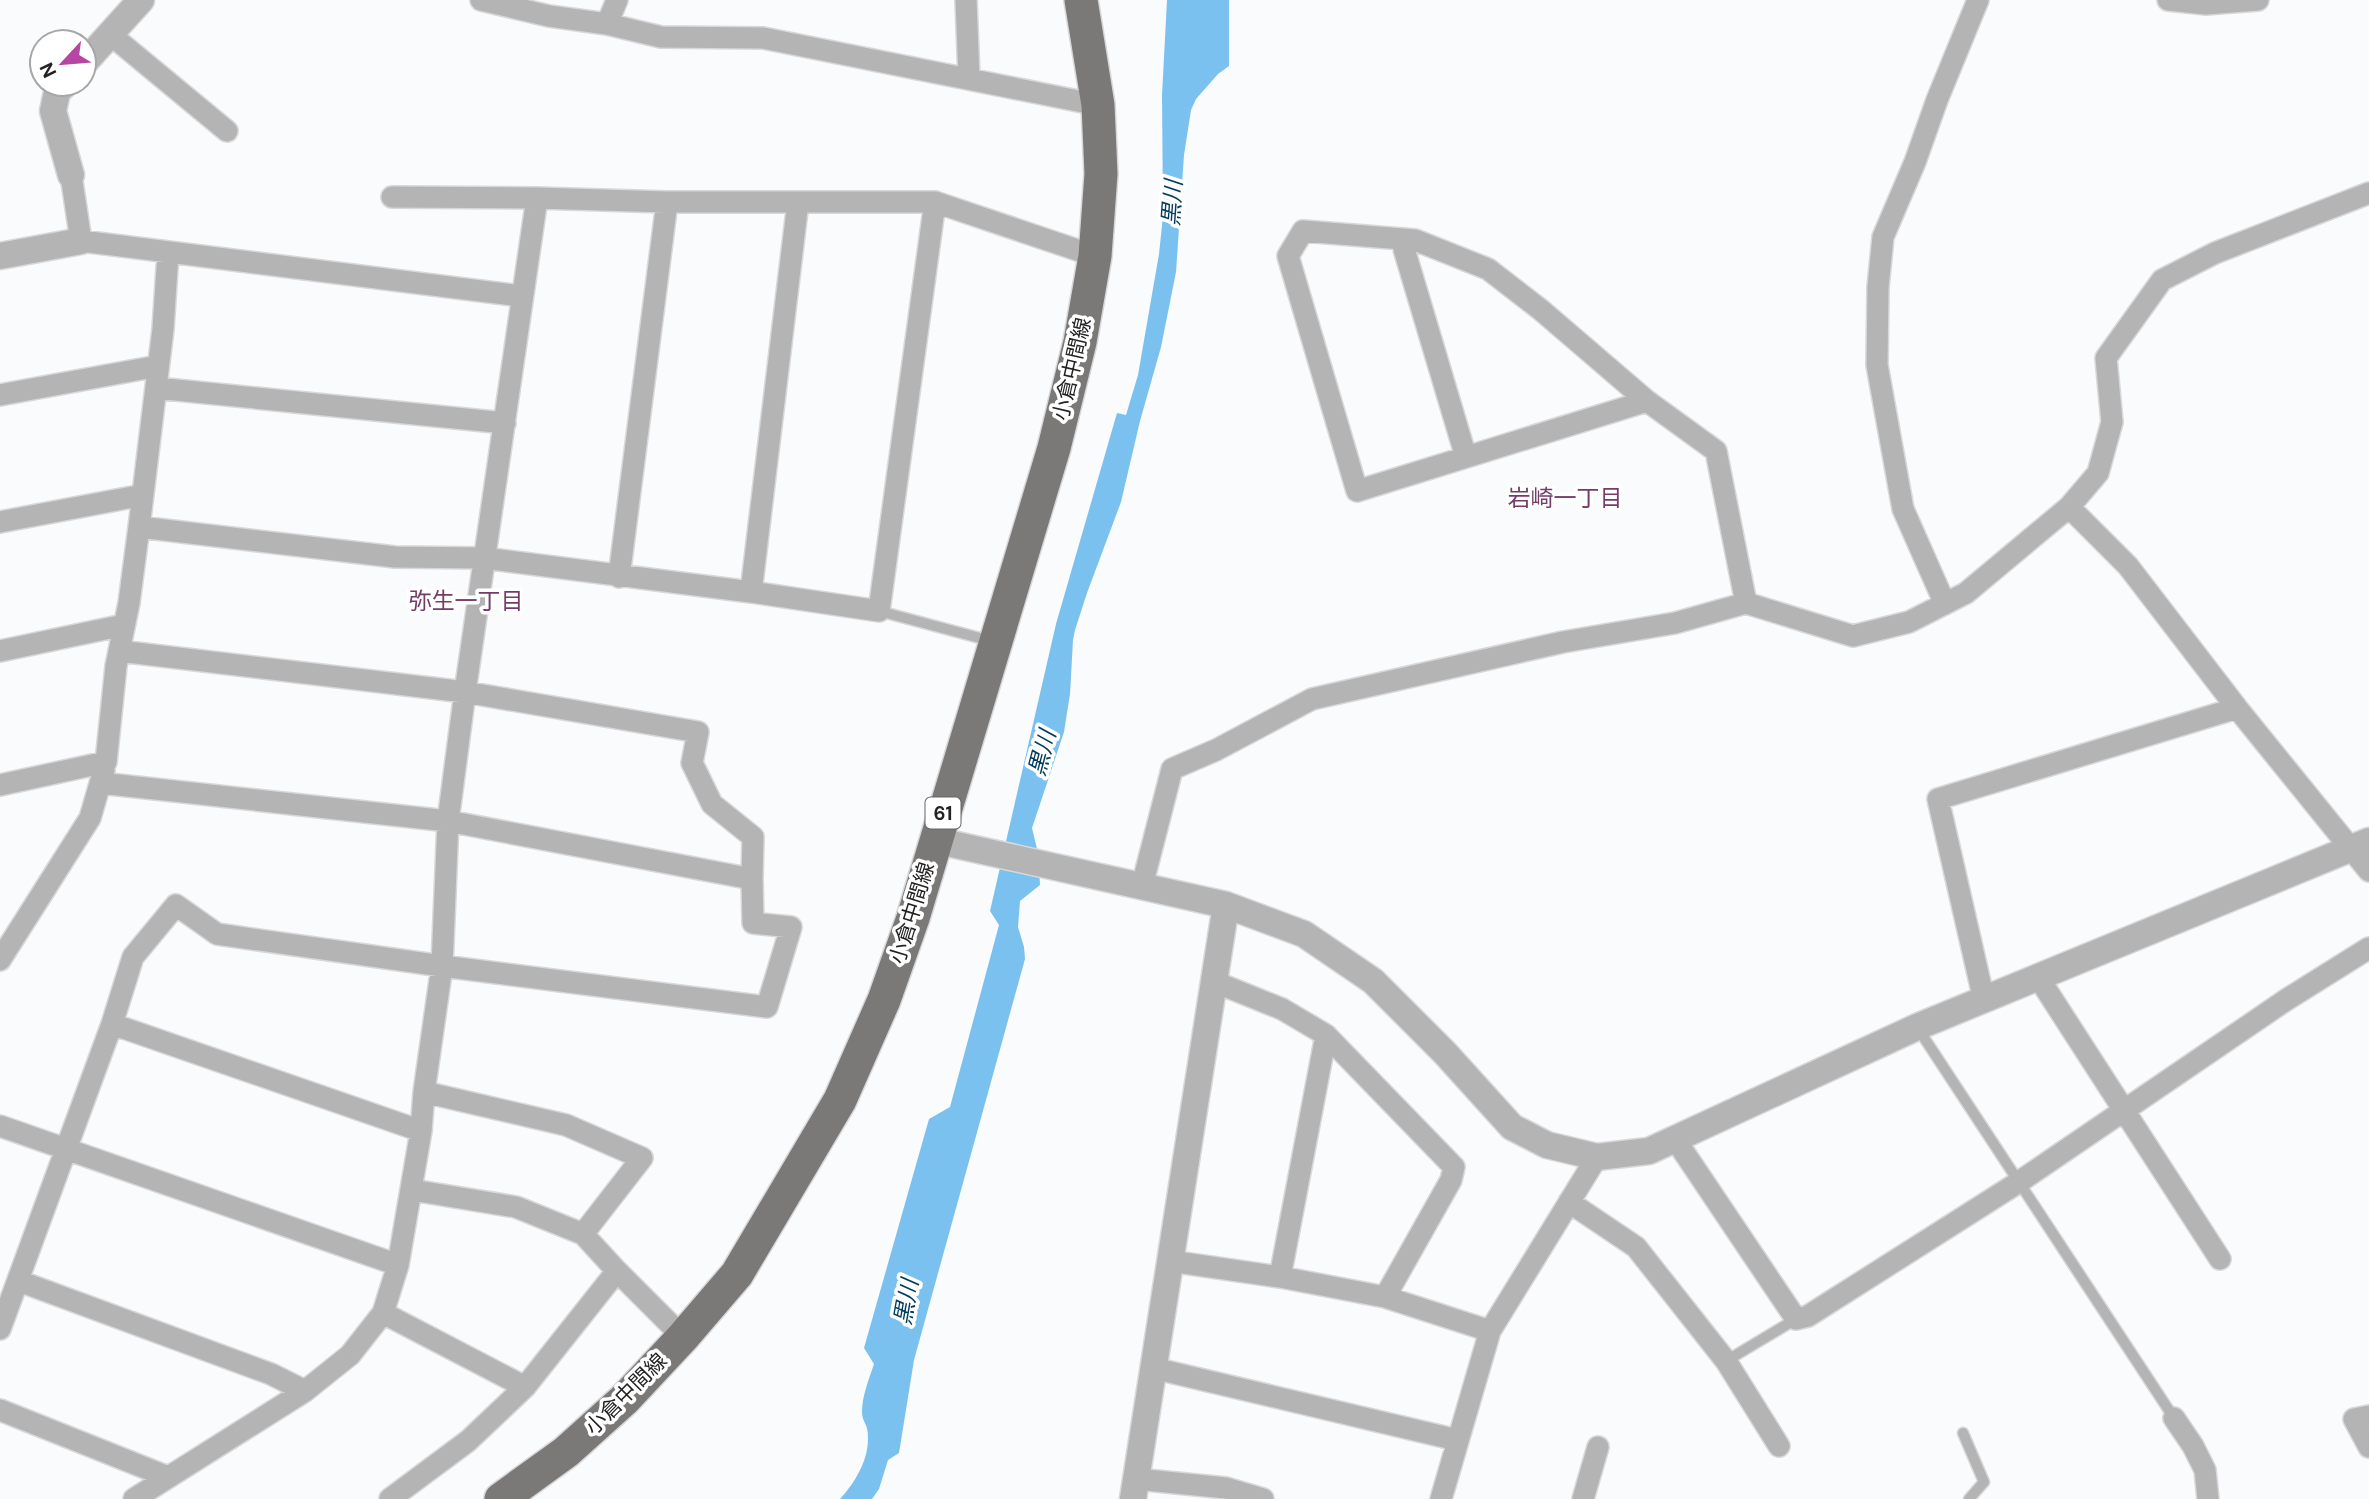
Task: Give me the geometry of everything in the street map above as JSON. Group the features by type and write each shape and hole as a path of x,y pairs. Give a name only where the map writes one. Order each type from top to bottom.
{"main road":[{"name":"小倉中間線","path":"501,1499 566,1452 625,1399 737,1274 840,1100 884,1000 913,918 934,840 1054,448 1080,342 1095,256 1101,174 1098,105 1081,0"}],"street":[{"path":"98,48 141,0"},
{"path":"481,0 661,37 763,38 1098,105"},
{"path":"607,24 617,0"},
{"path":"966,0 969,78"},
{"path":"1945,604 1903,509 1877,365 1878,287 1883,237 1978,0"},
{"path":"2168,0 2206,4 2258,0"},
{"path":"111,35 227,131"},
{"path":"56,98 53,111 71,175 81,241"},
{"path":"1142,886 1172,769 1216,750 1312,699 1563,642 1675,623 1746,603 1853,636 1909,622 1966,593 2069,507 2098,473 2112,422 2106,358 2162,280 2215,253 2369,193"},
{"path":"392,197 667,202 935,202 1095,256"},
{"path":"134,1499 304,1391 350,1355 383,1313 398,1265 421,1131 442,966 448,821 537,198"},
{"path":"619,577 667,202"},
{"path":"751,592 798,202"},
{"path":"139,527 395,556 484,558 879,611 935,202"},
{"path":"1647,401 1357,491 1288,256 1303,230 1415,240 1488,269 1541,310 1647,401 1716,451 1746,603"},
{"path":"1401,239 1466,457"},
{"path":"0,256 81,241 521,296"},
{"path":"0,960 90,818 106,762 119,651 143,495 168,253"},
{"path":"0,396 158,366"},
{"path":"156,388 505,423"},
{"path":"0,522 143,495"},
{"path":"2069,507 2128,566 2237,708 2359,844 2369,871"},
{"path":"0,651 124,625"},
{"path":"0,1329 112,1024 133,957 176,905 217,934 442,966 768,1007 791,927 753,923 753,837 712,804 692,763 698,732 465,692 119,651"},
{"path":"1983,1000 1938,799 2237,708"},
{"path":"0,785 106,762"},
{"path":"100,783 448,821 752,879"},
{"path":"934,840 1226,905 1304,934 1373,981 1445,1053 1512,1127 1547,1146 1597,1157 1649,1151 1917,1027 2359,844"},
{"path":"1226,905 1134,1489 1226,1488 1263,1499"},
{"path":"1675,1139 1796,1319 1808,1316 2020,1182 2286,1000 2369,948"},
{"path":"2038,978 2220,1259"},
{"path":"1215,982 1282,1009 1326,1035 1454,1167 1451,1180 1385,1297"},
{"path":"112,1024 421,1131"},
{"path":"1280,1277 1326,1035"},
{"path":"424,1092 566,1125 642,1158 583,1234"},
{"path":"0,1126 398,1265"},
{"path":"1441,1499 1490,1332 1597,1157"},
{"path":"412,1190 516,1207 583,1234 683,1337"},
{"path":"1569,1202 1636,1247 1726,1361 1779,1446"},
{"path":"1170,1261 1280,1277 1385,1297 1490,1332"},
{"path":"390,1499 468,1441 525,1387 617,1271"},
{"path":"19,1281 271,1374 304,1391"},
{"path":"383,1313 525,1387"},
{"path":"1153,1367 1457,1440"},
{"path":"0,1410 168,1478"},
{"path":"2369,1416 2354,1419 2369,1447"},
{"path":"2174,1418 2205,1470 2208,1499"},
{"path":"1583,1499 1598,1447"}],"lane":[{"path":"879,611 995,642"},
{"path":"1917,1027 2174,1418"},
{"path":"1726,1361 1796,1319"},
{"path":"1963,1433 1984,1482 1969,1499"}],"water":[{"name":"黒川","path":"1167,0 1229,0 1229,66 1218,74 1196,99 1191,110 1184,155 1176,272 1161,347 1121,502 1075,630 1064,732 1032,828 1038,853 1040,885 1020,901 1018,927 1025,959 914,1360 899,1453 888,1460 879,1489 872,1499 840,1499 862,1466 867,1448 867,1428 862,1417 862,1406 874,1364 864,1348 929,1119 950,1107 999,925 990,911 1056,624 1117,413 1126,415 1138,375 1163,216 1162,95"}],"district":[{"name":"岩崎一丁目","path":"1565,498"},
{"name":"弥生一丁目","path":"466,601"}]}
